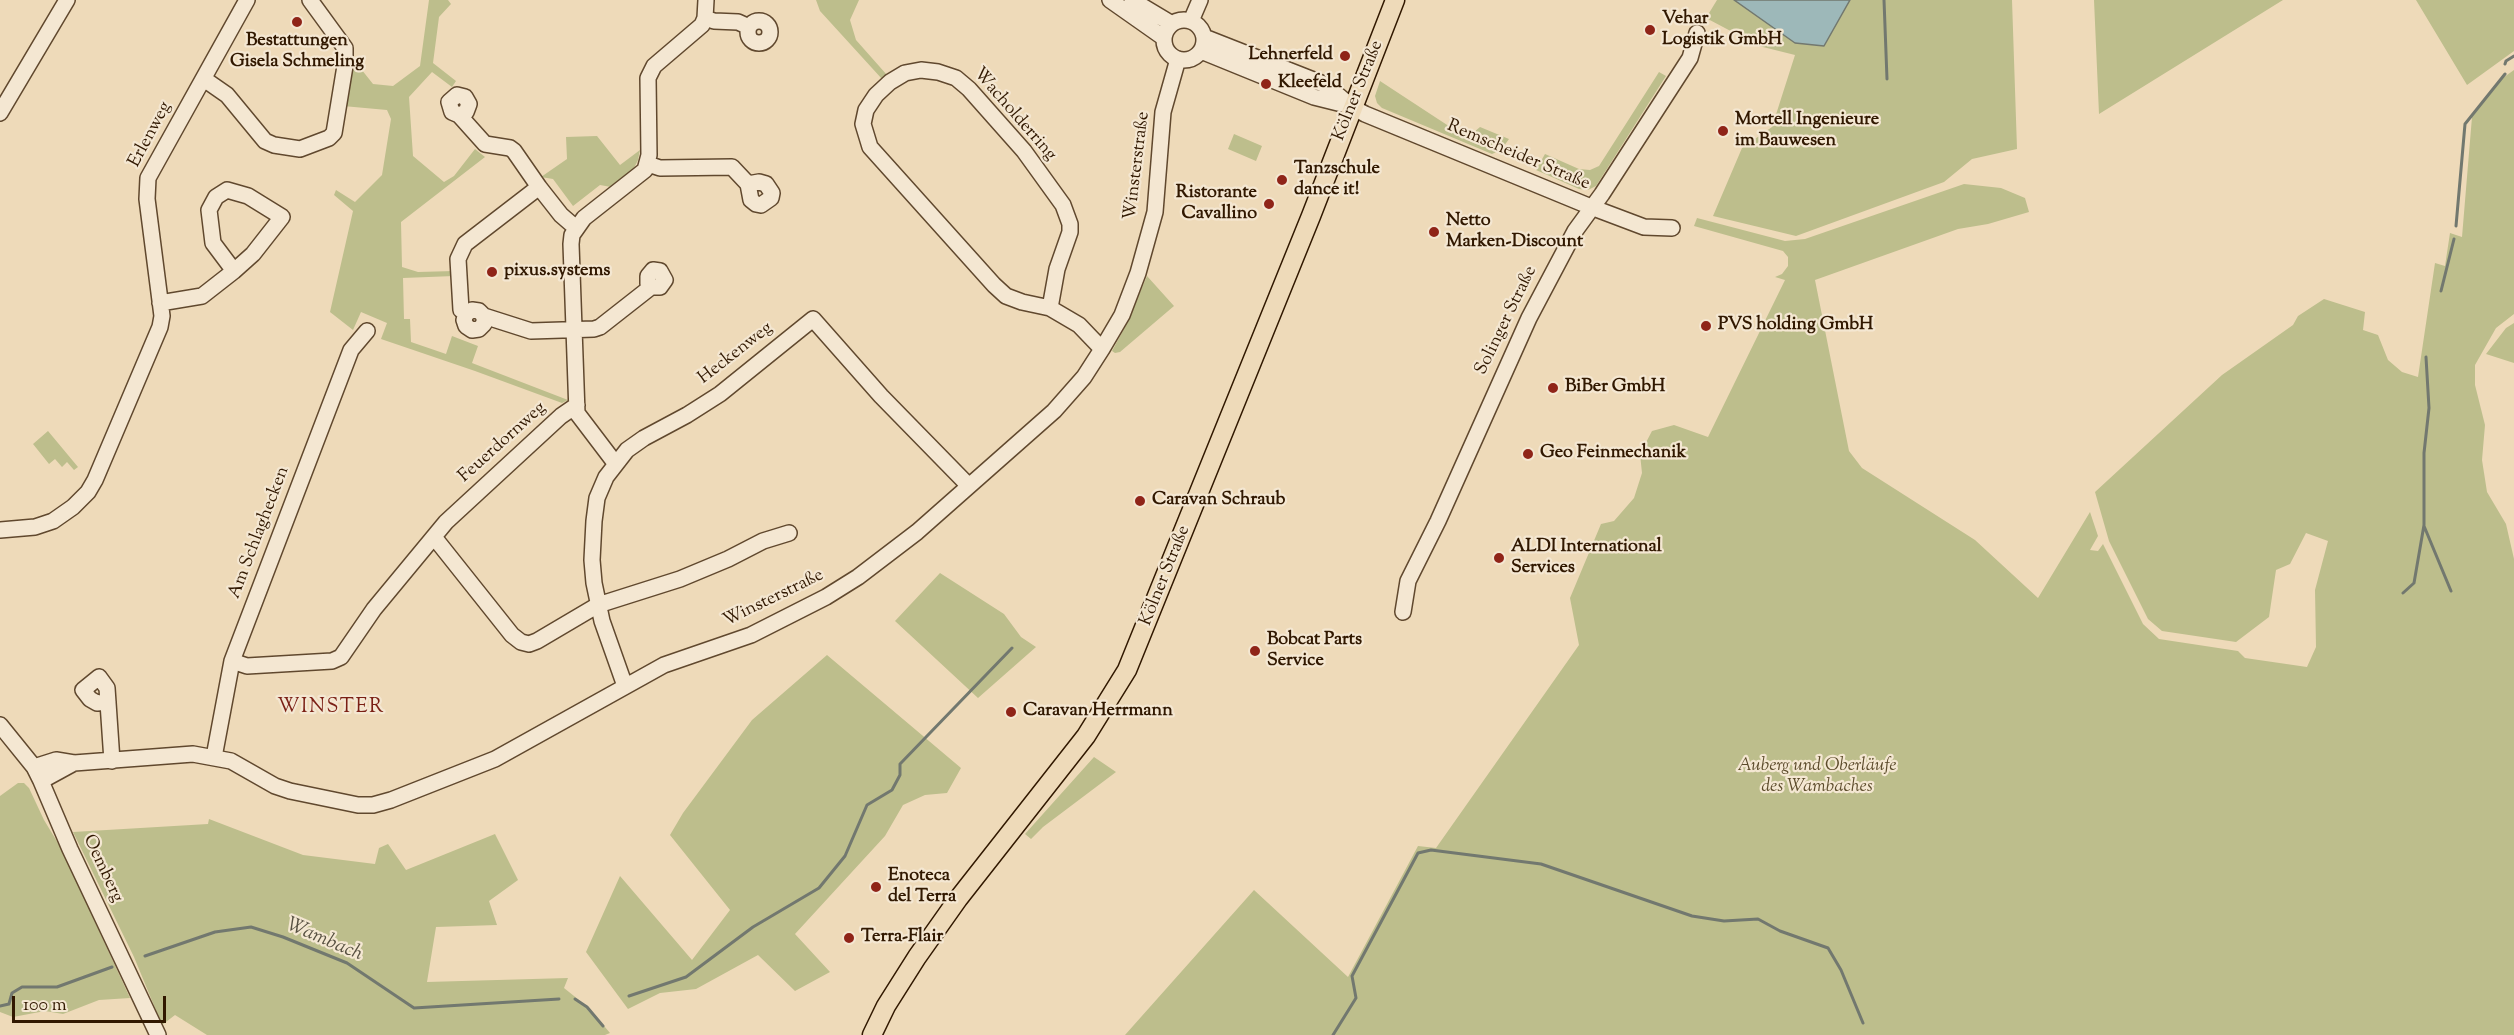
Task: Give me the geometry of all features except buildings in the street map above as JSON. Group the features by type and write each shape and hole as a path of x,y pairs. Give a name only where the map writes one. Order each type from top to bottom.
{"main road":[{"name":"Kölner Straße","path":"872,1035 886,1006 917,957 958,899 1086,736 1127,670 1306,228 1395,0"}],"street":[{"path":"0,113 67,0"},
{"name":"Erlenweg","path":"0,530 35,527 53,520 73,507 88,492 100,469 160,327 162,316 146,188 148,178 247,0"},
{"path":"204,79 227,95 265,141 300,149 329,138 334,132 339,106 345,48 310,0"},
{"path":"577,405 571,244 576,228 584,218 638,177 648,164 648,78 654,66 696,32 705,18 706,0"},
{"path":"1110,0 1164,38"},
{"path":"1132,0 1172,24"},
{"path":"1191,21 1200,0"},
{"path":"705,18 714,21 738,22 749,27"},
{"path":"1179,21 1191,21 1198,26 1203,44 1192,59 1178,59 1167,52 1164,38 1172,24 1179,21"},
{"name":"Solinger Straße","path":"1403,612 1408,581 1442,513 1510,355 1575,231 1602,194 1690,58 1697,33"},
{"name":"Remscheider Straße","path":"1203,44 1326,85 1352,107 1591,207 1644,227 1672,228"},
{"name":"Winsterstraße","path":"34,767 56,760 74,763 193,754 231,761 275,786 291,791 358,805 373,805 495,759 625,686 686,657 751,634 826,597 886,556 969,486 1054,411 1084,377 1122,315 1138,273 1155,212 1163,112 1178,59"},
{"name":"Wacholderring","path":"1050,308 1057,269 1070,232 1064,205 1024,151 969,89 956,78 938,72 921,70 905,73 890,82 876,95 866,110 863,124 870,147 1006,296 1050,308 1079,325 1102,349"},
{"path":"459,115 485,144 510,148 514,151 561,215 576,228"},
{"path":"648,164 660,168 724,166 736,170 748,184"},
{"path":"539,187 465,244 460,251 458,259 461,310 466,314 472,310 479,311 484,316 531,331 574,331 600,327 651,286"},
{"path":"160,303 202,296 234,271 253,254 282,217 248,196 227,190 216,197 209,210 213,243 234,271"},
{"name":"Heckenweg","path":"625,686 598,605 592,560 597,498 615,463 627,450 720,394 813,319 881,396 969,486"},
{"name":"Am Schlaghecken","path":"214,757 232,661 351,350 367,331"},
{"name":"Feuerdornweg","path":"232,661 247,666 332,661 341,657 374,609 462,507 561,416 577,405 581,420 615,463"},
{"path":"434,537 512,635 520,642 529,644 598,605 680,579 763,541 789,533"},
{"path":"108,702 112,761"},
{"name":"Oemberg","path":"0,725 34,767 158,1035"},
{"name":"Winsterstraße","path":"41,781 74,763"}],"green space":[{"path":"429,0 448,0 451,4 439,17 433,63 456,81 452,87 432,72 409,97 413,156 444,182 454,176 475,149 485,157 401,222 402,267 418,272 454,271 454,276 403,278 404,319 410,319 411,342 446,354 452,336 478,346 472,363 568,400 562,403 381,339 387,323 361,312 353,330 330,312 353,211 334,195 336,190 355,202 382,175 391,119 387,110 343,106 350,55 373,84 393,86 420,66"},
{"path":"816,0 859,0 850,20 856,40 887,75 882,79 820,11"},
{"path":"1717,0 2012,0 2017,149 1972,159 1944,182 1796,236 1713,216 1742,148 1772,127 1795,55 1759,46 1706,18"},
{"path":"2094,0 2283,0 2099,114"},
{"path":"2416,0 2514,0 2514,51 2467,85"},
{"name":"Auberg und Oberläufe des Wambaches","path":"2514,70 2514,314 2496,328 2475,365 2475,385 2485,425 2482,460 2487,492 2506,524 2514,559 2514,1035 1125,1035 1254,890 1348,977 1418,846 1436,848 1579,645 1570,598 1601,524 1614,521 1634,498 1642,473 1640,454 1652,431 1674,425 1708,437 1785,280 1775,277 1782,274 1788,266 1788,257 1783,251 1694,226 1697,218 1785,241 1805,239 1964,184 2001,188 2025,198 2029,212 1988,224 1958,229 1815,280 1849,451 1862,468 1975,540 2038,598 2090,512 2098,536 2090,550 2098,551 2103,544 2143,624 2159,639 2238,651 2245,658 2307,667 2316,647 2315,590 2328,541 2306,533 2290,564 2276,570 2269,617 2236,642 2162,631 2148,619 2109,541 2095,492 2222,375 2293,325 2298,316 2324,299 2365,312 2363,330 2378,335 2388,360 2402,372 2418,377 2435,263 2445,266 2450,233 2462,237 2472,117 2500,80"},
{"path":"1659,72 1666,76 1596,186 1588,190 1579,189 1536,170 1545,154 1579,169 1590,170 1599,166"},
{"path":"1380,81 1467,138 1480,127 1509,139 1501,150 1492,154 1382,108 1375,96"},
{"path":"1234,134 1262,146 1256,161 1228,149"},
{"path":"597,136 620,165 640,150 638,160 633,170 611,187 600,185 573,206 553,179 541,177 567,159 566,137"},
{"path":"1147,276 1174,306 1120,352 1115,353 1112,351"},
{"path":"2514,323 2514,363 2486,354 2506,328"},
{"path":"48,431 78,467 74,470 67,462 62,467 55,459 49,464 33,444"},
{"path":"940,573 1004,614 1021,637 1036,647 978,698 895,621"},
{"path":"827,655 961,768 947,793 925,795 903,805 885,836 795,934 830,972 795,991 758,955 696,989 660,993 628,1009 586,952 620,876 692,960 730,910 670,835 683,813 752,720"},
{"path":"1094,757 1116,772 1043,827 1031,839 1025,834"},
{"path":"18,783 24,783 29,788 44,820 61,848 130,998 99,1000 63,1014 45,1011 13,1017 0,1012 0,796"},
{"path":"209,819 303,855 375,864 379,848 388,844 406,870 495,834 518,880 489,901 497,925 436,927 427,982 568,978 564,988 589,1008 610,1033 605,1035 207,1035 175,1015 162,1025 134,957 73,832 208,824"}],"water":[{"path":"1734,0 1850,0 1824,46 1795,43"}],"waterway":[{"path":"1884,0 1887,79"},
{"path":"2505,64 2514,56"},
{"path":"2456,226 2465,124 2505,74"},
{"path":"2441,291 2454,239"},
{"path":"2403,593 2414,583 2424,525 2424,453 2429,408 2426,357"},
{"path":"2424,526 2451,591"},
{"path":"629,996 686,977 753,927 819,888 845,856 867,805 892,790 900,775 900,764 1012,648"},
{"path":"1333,1035 1356,998 1352,976 1418,853 1431,850 1541,864 1692,916 1724,921 1758,919 1780,931 1828,948 1841,970 1863,1023"},
{"name":"Wambach","path":"145,956 215,932 251,927 283,937 347,963 414,1008 559,999"},
{"name":"Wambach","path":"0,1006 9,1004 12,993 22,987 57,987 112,967"},
{"name":"Wambach","path":"575,999 587,1007 603,1026"}],"place":[{"name":"Bestattungen Gisela Schmeling","path":"297,22"},
{"name":"Vehar Logistik GmbH","path":"1650,30"},
{"name":"Lehnerfeld","path":"1345,56"},
{"name":"Kleefeld","path":"1266,84"},
{"name":"Mortell Ingenieure im Bauwesen","path":"1723,131"},
{"name":"Tanzschule dance it!","path":"1282,180"},
{"name":"Ristorante Cavallino","path":"1269,204"},
{"name":"Netto Marken-Discount","path":"1434,232"},
{"name":"pixus.systems","path":"492,272"},
{"name":"PVS holding GmbH","path":"1706,326"},
{"name":"BiBer GmbH","path":"1553,388"},
{"name":"Geo Feinmechanik","path":"1528,454"},
{"name":"Caravan Schraub","path":"1140,501"},
{"name":"ALDI International Services","path":"1499,558"},
{"name":"Bobcat Parts Service","path":"1255,651"},
{"name":"Caravan Herrmann","path":"1011,712"},
{"name":"Enoteca del Terra","path":"876,887"},
{"name":"Terra-Flair","path":"849,938"}],"district":[{"name":"WINSTER","path":"331,709"}]}
